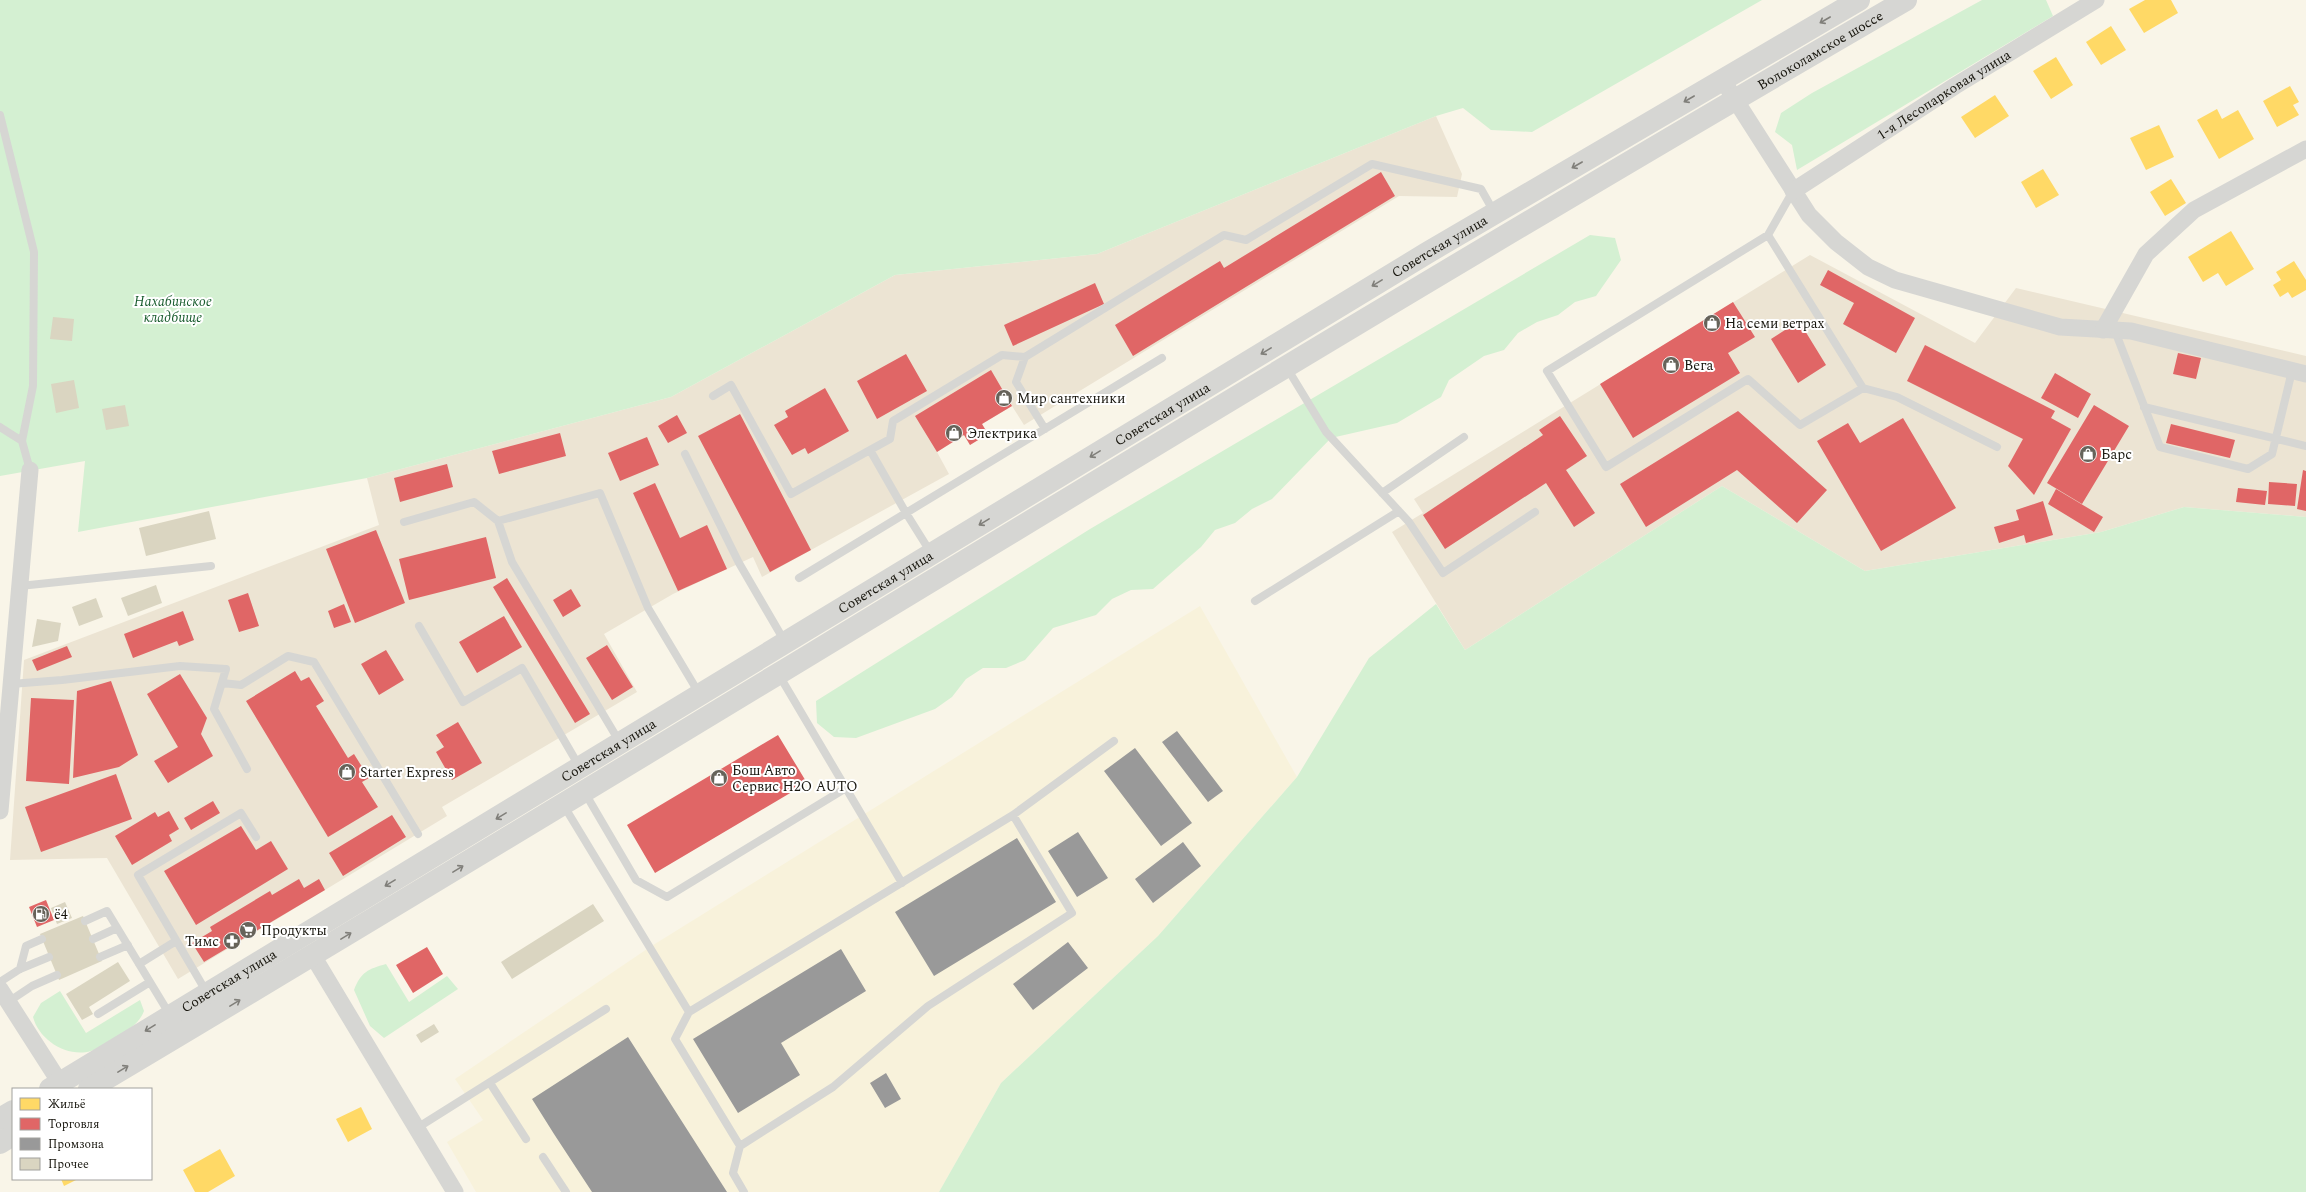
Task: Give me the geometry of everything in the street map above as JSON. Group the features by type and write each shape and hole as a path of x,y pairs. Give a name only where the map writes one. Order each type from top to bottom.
{"main road":[{"name":"Волоколамское шоссе","path":"1722,79 1859,0"},
{"name":"Волоколамское шоссе","path":"1734,100 1906,0"},
{"name":"Советская улица","path":"58,1087 170,1015 621,744 786,642 1495,212 1722,79"},
{"name":"Советская улица","path":"91,1088 563,805 1286,365 1734,100"},
{"path":"0,1119 12,1112"},
{"path":"0,1143 12,1136"}],"street":[{"name":"1-я Лесопарковая улица","path":"1793,191 1955,86 2096,0"},
{"path":"1722,79 1734,100 1809,215 1836,242 1868,267 1895,280 2060,327 2131,331 2299,372"},
{"path":"2109,330 2146,254 2194,210 2306,149"},
{"path":"0,811 30,470"},
{"path":"313,956 455,1192"},
{"path":"4,995 58,1087"}],"lane":[{"path":"0,115 34,252 33,386 22,441 30,470"},
{"path":"713,396 731,386 791,494 890,439 893,421 1002,355 1024,357 1224,235 1246,240 1372,164 1481,189 1495,212"},
{"path":"1793,191 1768,235 1547,371 1606,467 1748,379 1800,425 1863,388"},
{"path":"1768,235 1863,388 1897,397 1997,447"},
{"path":"2109,330 2144,407 2160,447 2248,469 2272,454 2275,439 2299,372"},
{"path":"1024,357 1016,382 1045,429"},
{"path":"799,578 1162,358"},
{"path":"1286,365 1326,432 1409,522 1443,573 1535,512"},
{"path":"2144,407 2306,446"},
{"path":"0,427 22,441"},
{"path":"1382,493 1464,437"},
{"path":"870,450 931,554"},
{"path":"685,454 739,564 786,642"},
{"path":"498,521 600,494 648,608 700,696"},
{"path":"404,522 474,502 498,521 512,562 621,744"},
{"path":"1255,601 1399,511"},
{"path":"20,586 211,566"},
{"path":"419,626 463,702 522,668 581,768"},
{"path":"222,683 241,684 288,656 314,662 418,834"},
{"path":"11,684 62,680 180,666 226,670 214,708 247,769"},
{"path":"778,674 902,883"},
{"path":"740,1146 675,1039 689,1012 1013,815 1114,742"},
{"path":"584,792 636,880 667,897 846,788"},
{"path":"563,805 689,1012"},
{"path":"207,994 138,875 241,813 256,837"},
{"path":"744,1192 732,1173 740,1146 833,1087 928,1006 1072,913 1013,815"},
{"path":"85,921 107,911 170,1015"},
{"path":"93,939 117,928"},
{"path":"20,970 26,946 42,939"},
{"path":"139,964 176,941"},
{"path":"100,957 128,945"},
{"path":"0,982 20,970 49,957"},
{"path":"4,995 57,976"},
{"path":"98,1014 150,982"},
{"path":"417,1128 606,1009"},
{"path":"490,1083 526,1139"},
{"path":"543,1157 566,1192"}],"shaded area":[{"path":"1436,116 1462,174 1457,197 1399,196 1024,425 1012,406 982,424 988,434 970,445 964,435 937,452 949,474 762,577 753,557 673,594 604,634 637,692 442,807 447,816 178,979 107,858 10,860 24,660 379,525 367,478 671,397 895,275 1097,254"},
{"path":"1810,255 1975,343 2016,288 2306,356 2306,517 2184,507 2101,532 1865,571 1722,486 1465,650 1392,532 1423,513 1414,499"},
{"path":"1200,606 1297,777 1158,936 1001,1083 939,1192 476,1192 447,1142 483,1120 455,1079 650,947"}],"green space":[{"name":"Нахабинское кладбище","path":"0,0 1762,0 1532,132 1491,130 1463,108 1436,116 1097,254 895,275 671,397 367,478 78,532 85,461 0,476"},
{"path":"1982,0 2046,0 2053,16 1797,170 1792,145 1775,132 1781,113 1812,93"},
{"path":"1590,235 1615,238 1621,260 1596,296 1575,302 1558,315 1537,322 1518,333 1504,350 1484,356 1449,380 1441,397 1397,423 1331,438 1272,499 1252,509 1235,523 1215,530 1201,547 1153,589 1131,590 1112,599 1096,615 1053,628 1025,660 1006,668 983,668 966,679 952,697 935,709 856,738 834,737 817,723 816,701 1090,529"},
{"path":"1722,486 1865,571 2101,532 2184,507 2306,517 2306,1192 939,1192 1001,1083 1158,936 1297,777 1369,658 1436,604 1465,650"},
{"path":"386,964 409,1002 447,976 458,989 384,1038 370,1026 354,990 362,975 374,968"},
{"path":"60,991 86,1033 140,1000 144,1011 142,1016 133,1026 102,1046 91,1051 73,1052 55,1045 48,1040 41,1033 33,1017 41,1003"}],"building: Жильё":[{"path":"2145,0 2171,0 2178,13 2144,33 2129,9"},
{"path":"2111,26 2126,50 2101,65 2086,42"},
{"path":"2056,57 2073,85 2051,99 2033,71"},
{"path":"2290,86 2299,102 2293,105 2299,115 2277,127 2263,101"},
{"path":"1995,95 2009,116 1975,138 1961,117"},
{"path":"2217,109 2222,119 2238,110 2254,139 2219,159 2197,120"},
{"path":"2159,125 2174,157 2146,170 2130,138"},
{"path":"2043,169 2059,195 2036,208 2021,182"},
{"path":"2171,179 2186,203 2165,216 2150,192"},
{"path":"2231,231 2254,269 2226,286 2218,273 2203,282 2188,257"},
{"path":"2294,261 2306,280 2306,290 2292,298 2288,292 2280,297 2273,285 2281,280 2276,272"},
{"path":"361,1107 372,1129 348,1142 336,1119"},
{"path":"220,1149 235,1176 208,1192 195,1192 183,1170"},
{"path":"61,1180 76,1180 64,1186"}],"building: Торговля":[{"path":"1381,172 1395,196 1133,356 1115,325 1220,261 1224,268"},
{"path":"1828,270 1915,318 1896,353 1843,324 1854,303 1820,285"},
{"path":"1095,283 1104,304 1013,346 1004,325"},
{"path":"1733,302 1755,337 1728,353 1740,373 1633,438 1600,384"},
{"path":"1799,321 1826,365 1798,383 1771,339"},
{"path":"1925,345 2055,411 2051,418 2071,429 2034,495 2008,466 2023,439 1907,381"},
{"path":"2178,353 2201,358 2196,379 2173,374"},
{"path":"906,354 927,391 877,419 857,381"},
{"path":"991,370 1012,406 982,424 988,434 970,445 964,435 937,452 915,416"},
{"path":"2055,373 2091,394 2078,418 2041,398"},
{"path":"825,388 849,431 808,454 805,448 792,455 774,425 788,417 785,411"},
{"name":"Барс","path":"2094,405 2129,426 2082,504 2047,483"},
{"path":"1738,411 1827,490 1797,523 1737,470 1646,527 1620,484"},
{"path":"740,414 811,550 770,572 698,436"},
{"path":"677,415 687,433 668,443 658,426"},
{"path":"1560,416 1587,456 1566,470 1595,513 1574,527 1546,483 1445,549 1423,515 1543,435 1539,430"},
{"path":"1903,418 1956,508 1881,551 1817,441 1848,423 1860,443"},
{"path":"2171,424 2235,440 2230,458 2166,443"},
{"path":"560,433 566,456 499,474 492,451"},
{"path":"647,437 659,465 620,481 608,453"},
{"path":"447,464 453,487 400,502 394,478"},
{"path":"2303,470 2306,471 2306,511 2297,509"},
{"path":"2269,482 2297,484 2295,506 2268,504"},
{"path":"655,483 680,538 707,525 727,569 678,591 633,493"},
{"path":"2238,488 2267,491 2265,505 2236,502"},
{"path":"2056,489 2103,517 2094,532 2048,504"},
{"path":"2043,501 2053,535 2026,543 2024,535 1999,543 1994,527 2019,520 2016,510"},
{"path":"376,530 405,603 355,623 326,549"},
{"path":"486,537 496,578 409,600 399,559"},
{"path":"507,578 590,714 575,723 493,587"},
{"path":"571,589 581,606 563,617 553,600"},
{"path":"248,593 259,626 239,632 228,600"},
{"path":"344,604 351,622 334,628 328,611"},
{"path":"183,611 194,640 179,646 177,641 133,658 124,634"},
{"path":"504,616 522,647 477,673 459,642"},
{"path":"607,645 633,687 612,700 586,658"},
{"path":"67,646 72,657 37,671 32,660"},
{"path":"386,650 404,680 379,695 361,664"},
{"path":"295,671 301,681 309,677 324,701 316,706 348,758 354,754 369,778 362,782 378,807 328,837 246,701"},
{"path":"180,674 207,718 201,734 213,756 168,783 154,761 178,747 147,694"},
{"path":"111,681 138,755 119,767 73,778 77,691"},
{"path":"31,698 74,700 69,784 26,781"},
{"path":"458,722 482,763 452,780 436,752 444,747 436,735"},
{"path":"778,735 807,783 655,873 627,825"},
{"path":"116,774 132,819 41,852 25,807"},
{"path":"213,801 220,813 191,830 184,818"},
{"path":"169,811 179,829 169,835 172,841 132,865 115,836 155,812 158,817"},
{"path":"392,815 406,837 343,876 329,853"},
{"path":"241,826 256,850 271,841 288,869 196,925 164,871"},
{"path":"299,879 304,888 319,879 325,890 204,962 192,943 212,931 210,927 270,891 272,895"},
{"name":"ё4","path":"46,900 54,920 37,927 29,907"},
{"path":"427,947 443,974 413,993 396,965"}],"building: Промзона":[{"path":"1177,731 1223,791 1208,802 1162,742"},
{"path":"1135,748 1192,823 1161,846 1104,771"},
{"path":"1078,832 1108,878 1077,897 1048,851"},
{"path":"1017,838 1056,902 934,976 895,912"},
{"path":"1183,842 1201,866 1153,903 1135,879"},
{"path":"1068,942 1088,968 1033,1010 1013,984"},
{"path":"841,949 866,991 781,1043 800,1075 738,1113 693,1039"},
{"path":"628,1037 727,1192 592,1192 554,1134 532,1099"},
{"path":"886,1073 901,1099 885,1108 870,1083"}],"building: Прочее":[{"path":"53,317 74,319 72,341 50,339"},
{"path":"74,380 79,408 56,413 51,384"},
{"path":"125,405 129,426 106,430 102,409"},
{"path":"209,511 216,539 146,556 139,528"},
{"path":"156,585 162,603 128,616 121,598"},
{"path":"96,598 103,617 79,626 72,607"},
{"path":"37,619 61,623 58,641 32,647"},
{"path":"65,902 72,918 57,924 51,908"},
{"path":"593,904 604,921 512,979 501,962"},
{"path":"83,916 102,961 59,980 40,934"},
{"path":"118,962 130,981 89,1007 93,1014 82,1020 66,994"},
{"path":"434,1024 439,1032 421,1043 416,1035"}],"place":[{"name":"На семи ветрах","path":"1712,323"},
{"name":"Вега","path":"1671,365"},
{"name":"Мир сантехники","path":"1004,398"},
{"name":"Электрика","path":"954,433"},
{"name":"Барс","path":"2088,454"},
{"name":"Starter Express","path":"347,772"},
{"name":"Бош Авто Сервис H2O AUTO","path":"719,778"},
{"name":"ё4","path":"41,914"},
{"name":"Продукты","path":"248,930"},
{"name":"Тимс","path":"232,941"}]}
